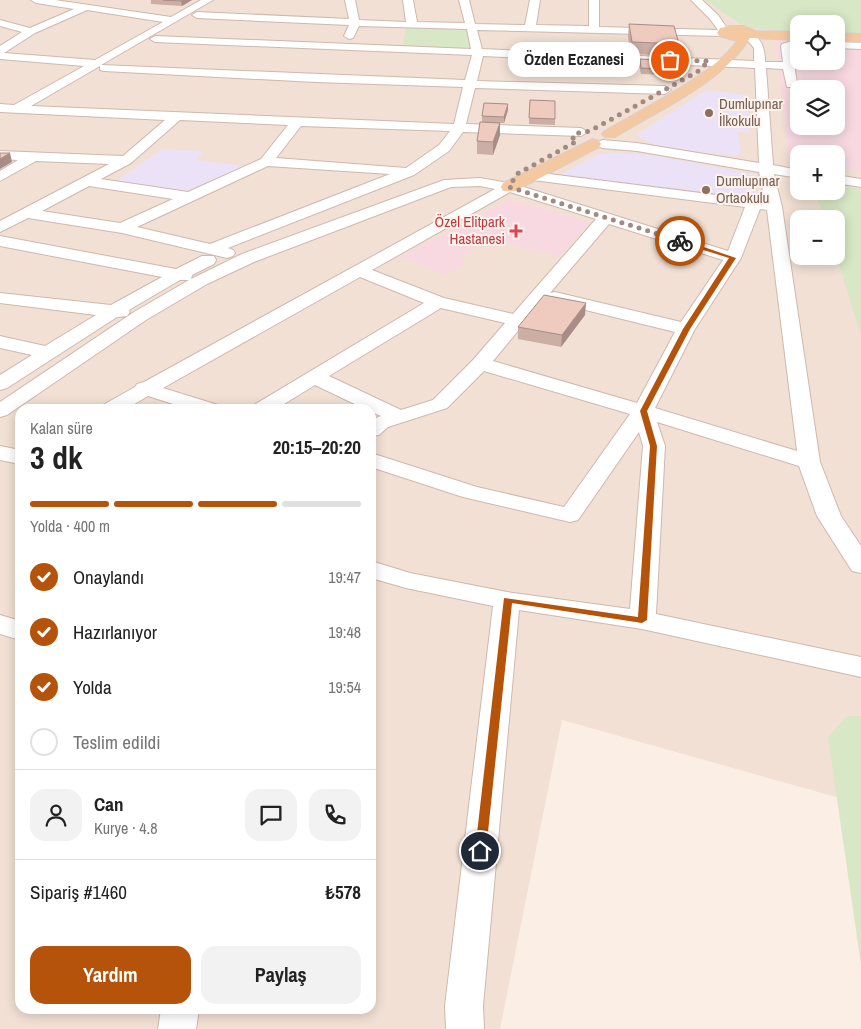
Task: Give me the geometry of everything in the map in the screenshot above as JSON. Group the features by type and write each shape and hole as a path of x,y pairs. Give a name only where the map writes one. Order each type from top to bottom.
{"main road":[{"path":"509,187 517,174 593,137 712,72 724,33 790,38"},
{"path":"509,187 534,176 665,90 716,62 744,42 749,35"},
{"path":"845,37 861,38"}],"street":[{"path":"36,0 172,20"},
{"path":"0,51 31,32 98,0"},
{"path":"316,79 344,48 355,22 350,0"},
{"path":"408,0 412,25"},
{"path":"0,384 115,311 220,250 409,172 444,148 459,128 478,53 473,27 464,0"},
{"path":"530,28 535,0"},
{"path":"594,0 594,30"},
{"path":"696,0 714,17 724,33"},
{"path":"0,115 155,39 197,15 212,2"},
{"path":"38,109 99,66 172,20 212,2"},
{"path":"197,15 412,25 724,33"},
{"path":"0,24 31,32"},
{"path":"749,35 759,47 758,63 767,166 809,462 830,516 861,566"},
{"path":"155,39 344,48 788,64"},
{"path":"790,42 786,46 790,80"},
{"path":"845,45 861,46"},
{"path":"0,56 99,66 316,79 665,90"},
{"path":"0,108 459,128 487,133 593,137 637,147 767,166 790,172"},
{"path":"0,227 126,160 177,116"},
{"path":"266,162 296,122"},
{"path":"0,155 126,160"},
{"path":"0,177 34,156"},
{"path":"122,228 266,162 409,172"},
{"path":"767,166 790,167"},
{"path":"845,173 861,176"},
{"path":"534,176 774,207"},
{"path":"86,181 191,196"},
{"path":"845,181 861,183"},
{"path":"0,410 140,316 201,280 248,258 449,183 480,182 509,187 733,258"},
{"path":"118,404 509,187"},
{"path":"376,462 471,492 570,515 643,411 686,329 733,258 754,204"},
{"path":"25,213 122,228 248,258"},
{"path":"376,426 398,417 440,404 480,364 606,217"},
{"path":"0,241 201,280"},
{"path":"360,271 438,302 518,321"},
{"path":"541,293 686,329"},
{"path":"0,298 115,311 140,316"},
{"path":"0,317 25,301"},
{"path":"269,404 438,302"},
{"path":"0,342 49,353"},
{"path":"480,364 809,462"},
{"path":"314,377 371,404"},
{"path":"144,388 195,404"},
{"path":"376,407 398,417"},
{"path":"642,620 654,446 643,411"},
{"path":"0,454 15,456"},
{"path":"376,571 406,580 508,600 642,620 861,667"},
{"path":"465,1029 464,1006 508,600"},
{"path":"0,624 15,629"},
{"path":"177,1029 179,1014"}],"shaded area":[{"path":"0,0 861,0 861,804 562,720 500,1029 0,1029"},
{"path":"776,40 790,40 790,70 845,70 845,41 861,41 861,171 845,168 845,145 790,145 790,160"},
{"name":"Dumlupınar İlkokulu","path":"706,90 748,95 750,133 738,132 741,152 736,156 667,148 647,142 636,135"},
{"path":"162,149 204,151 195,160 245,166 188,193 112,184"},
{"name":"Dumlupınar Ortaokulu","path":"598,154 653,155 757,175 756,202 557,177"},
{"name":"Özel Elitpark Hastanesi","path":"509,200 590,222 560,256 486,239 458,259 467,262 446,275 400,257"}],"green space":[{"path":"705,0 861,0 861,35 845,34 845,15 790,15 790,32 745,27"},
{"path":"406,26 469,29 475,51 403,48"},
{"path":"845,187 861,189 861,335 839,265 845,265 845,210 821,210 818,200 845,200"},
{"path":"847,716 861,716 861,965 828,737"}],"building":[{"path":"629,24 674,26 679,44 632,42"},
{"path":"640,59 665,60 666,69 641,68"},
{"path":"530,100 555,101 555,119 529,118"},
{"path":"484,103 508,104 504,117 482,116"},
{"path":"480,122 500,123 493,142 477,141"},
{"path":"0,153 10,153 0,159"},
{"path":"544,295 586,303 562,335 518,327"}],"way so far":[{"path":"670,60 709,61 697,72 681,82 590,131 574,134 573,138 577,141 517,174 509,187 680,241"}],"place":[{"name":"Özden Eczanesi","path":"670,60"},
{"name":"Dumlupınar İlkokulu","path":"709,113"},
{"name":"Dumlupınar Ortaokulu","path":"706,190"},
{"name":"Özel Elitpark Hastanesi","path":"516,231"}],"route":[{"path":"480,851 508,600 642,620 654,446 643,411 686,329 733,258 680,241"}]}
